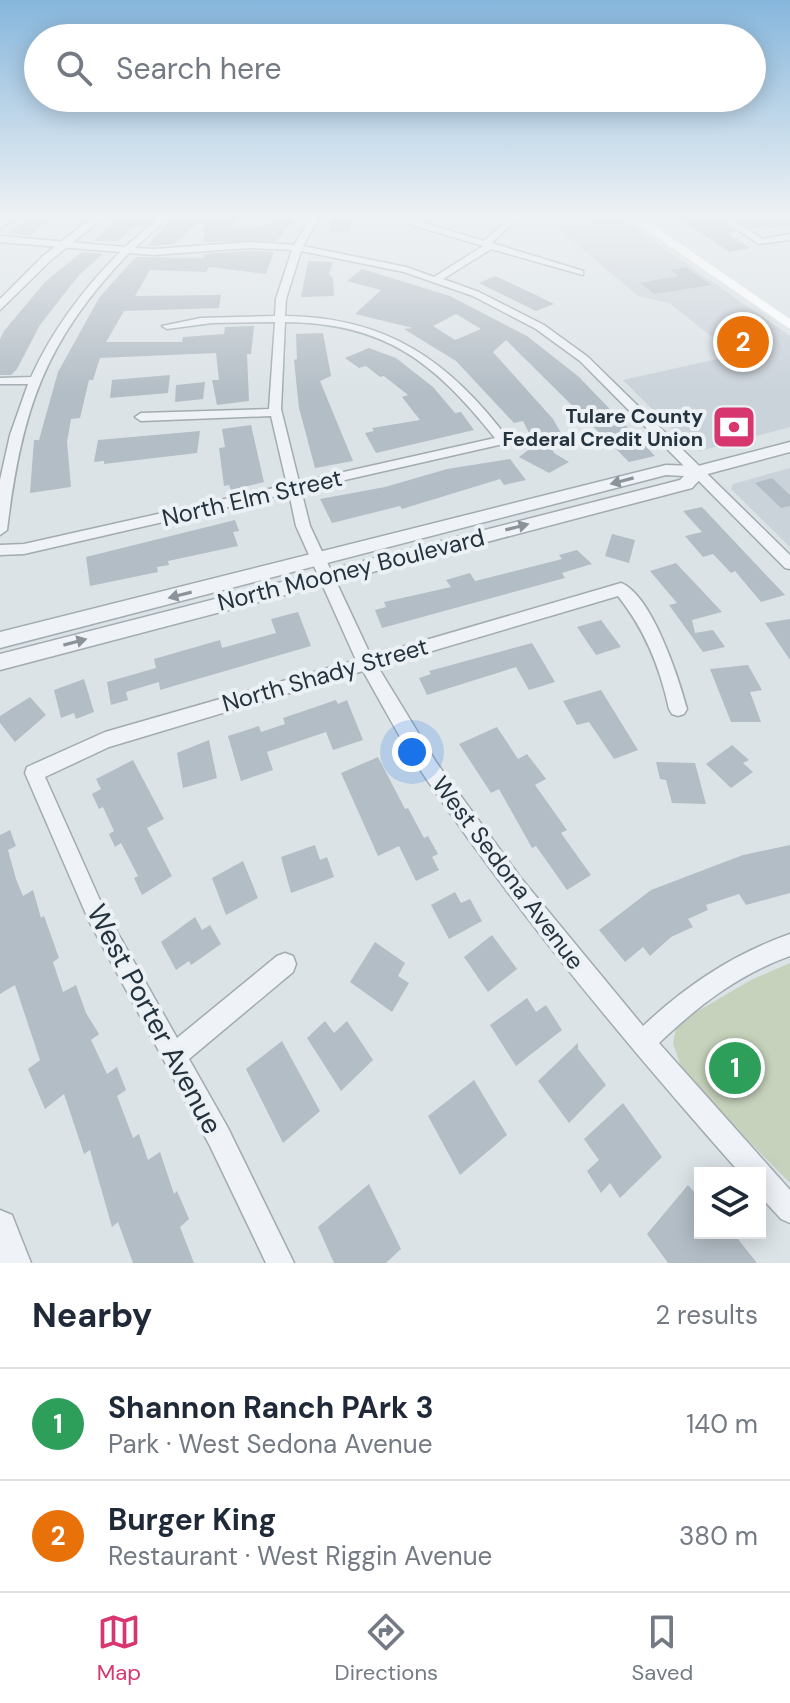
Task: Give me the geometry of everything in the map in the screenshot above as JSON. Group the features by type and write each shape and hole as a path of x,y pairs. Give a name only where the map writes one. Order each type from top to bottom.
{"main road":[{"path":"720,275 790,325"},
{"path":"736,275 790,310"}],"street":[{"path":"0,306 32,275"},
{"path":"0,530 11,450 32,380 89,289 102,275"},
{"name":"West Sedona Avenue","path":"287,275 273,350 276,412 293,489 320,568 366,663 429,768 524,901 642,1043 751,1167"},
{"path":"422,275 498,304 560,341 608,381 790,564"},
{"path":"432,277 436,275"},
{"path":"167,326 192,320 277,318"},
{"name":"North Elm Street","path":"0,550 24,549 503,440 458,386 393,341 336,320 277,318"},
{"path":"0,381 32,380"},
{"path":"141,417 276,412"},
{"name":"North Mooney Boulevard","path":"0,640 686,484 698,471 790,447"},
{"name":"North Mooney Boulevard","path":"0,662 320,568"},
{"name":"North Shady Street","path":"34,773 105,740 621,589 640,611 668,664 678,709"},
{"name":"West Porter Avenue","path":"34,773 96,914 175,1055 280,1263"},
{"path":"642,1043 695,993 731,969 790,945"},
{"path":"175,1055 285,964"},
{"name":"West Sedona Avenue","path":"766,1184 790,1210"},
{"path":"0,1227 14,1263"}],"shaded area":[{"path":"613,275 702,275 790,336 790,427 700,451 691,448 623,380 735,355 669,303 638,296"},
{"path":"790,468 790,547 731,489 733,484"}],"green space":[{"path":"790,963 790,1183 684,1076 673,1043 676,1028 691,1015 751,980"}],"building":[{"path":"54,275 79,275 40,325 17,369 11,375 0,375 0,339"},
{"path":"119,275 147,275 135,296 221,295 219,308 124,311 106,342 182,342 183,337 224,334 225,327 254,326 251,354 247,354 249,401 217,405 212,380 219,380 216,353 100,358 93,380 89,380 80,418 71,419 67,442 71,487 30,493 34,440 39,440 58,372 99,298"},
{"path":"305,275 330,275 333,278 334,296 301,297"},
{"path":"355,275 381,275 450,296 527,336 579,377 655,456 629,462 506,340 493,352 553,419 561,433 544,435 554,453 569,462 549,473 519,457 535,445 523,421 514,423 456,361 404,329 413,328 355,314 381,290 347,281","holes":["456,314 481,329 455,340 433,326"]},
{"path":"697,275 711,285 654,294 640,283"},
{"path":"495,276 554,304 536,311 479,283"},
{"path":"323,333 331,376 320,381 353,461 315,468 299,408 294,360 297,359 296,334"},
{"path":"369,348 396,358 433,387 455,413 461,412 474,430 376,453 365,433 374,431 372,428 420,420 402,397 408,395 384,376 380,377 366,366 359,368 345,358"},
{"path":"170,375 168,393 110,398 112,380"},
{"path":"205,382 203,399 175,402 176,385"},
{"path":"251,425 264,482 231,490 229,485 224,486 219,448 225,447 222,429"},
{"path":"200,431 197,453 104,464 104,461 94,462 98,440"},
{"path":"510,459 526,480 504,485 500,479 402,509 400,506 332,523 320,499 385,487 447,469"},
{"path":"772,478 790,495 790,506 781,508 755,483"},
{"path":"702,507 785,595 761,602 735,571 731,573 713,554 703,557 685,536 702,532 683,511"},
{"path":"235,520 239,531 233,532 238,546 168,561 169,565 157,567 158,572 90,586 86,557"},
{"path":"612,534 635,540 629,563 605,556"},
{"path":"577,550 592,564 562,573 565,578 382,628 375,610 386,607 384,602 451,587 446,580 470,573 475,581 562,559 559,555"},
{"path":"676,563 722,612 692,620 695,633 713,630 725,647 703,652 669,605 677,603 650,571"},
{"path":"298,612 311,646 160,690 159,682 126,692 128,700 111,705 107,682 156,668 154,659 220,640 222,648 276,633 271,619"},
{"path":"790,619 790,660 765,623"},
{"path":"601,620 621,647 596,655 577,627"},
{"path":"532,643 555,682 529,690 516,667 427,695 419,678 431,674 429,671"},
{"path":"748,665 762,690 750,692 761,722 731,722 710,669"},
{"path":"84,679 94,712 76,719 74,713 61,718 54,690"},
{"path":"601,690 638,750 614,759 589,722 577,725 563,701"},
{"path":"30,697 46,715 15,742 0,723 0,716"},
{"path":"336,700 338,704 347,700 363,740 333,750 326,732 267,752 273,770 241,781 228,736 259,726 261,732 285,724 283,718"},
{"path":"497,727 518,759 527,754 546,779 535,785 567,830 561,833 591,875 567,890 536,846 532,848 499,789 491,793 459,744"},
{"path":"209,740 217,778 183,788 177,753"},
{"path":"732,745 749,760 743,763 753,772 731,788 706,764"},
{"path":"378,757 405,809 408,808 424,838 428,836 438,854 432,857 439,870 416,881 399,846 378,856 341,773"},
{"path":"133,760 164,819 147,828 172,876 142,895 134,878 138,876 121,843 115,847 109,834 114,831 103,807 99,809 92,794 101,789 96,779"},
{"path":"656,762 695,763 706,804 672,803 666,780 660,779"},
{"path":"10,830 16,846 8,850 16,879 23,896 33,890 41,918 44,916 59,958 53,962 63,992 76,985 86,1013 99,1034 91,1040 107,1074 117,1067 126,1090 117,1096 133,1138 139,1134 148,1160 160,1152 174,1194 177,1191 189,1219 180,1227 194,1263 133,1263 118,1222 112,1227 90,1150 84,1154 64,1094 45,1109 28,1069 40,1060 15,985 0,994 0,835"},
{"path":"315,845 320,860 327,857 334,877 291,893 281,857"},
{"path":"790,845 790,893 746,905 739,894 706,905 708,910 688,919 693,927 671,937 650,956 643,947 625,962 599,930 651,890 743,855"},
{"path":"243,861 258,898 226,915 212,878"},
{"path":"455,892 461,903 470,899 482,921 449,939 431,905"},
{"path":"195,917 202,930 210,925 221,944 191,965 189,961 176,970 161,942"},
{"path":"492,935 517,969 488,992 464,957"},
{"path":"375,942 405,963 398,976 409,983 392,1012 350,982"},
{"path":"527,998 536,1012 546,1005 562,1030 516,1066 490,1025"},
{"path":"325,1021 334,1033 347,1021 373,1060 341,1091 307,1038"},
{"path":"282,1041 320,1111 283,1143 246,1069"},
{"path":"578,1043 578,1049 606,1085 569,1123 538,1081"},
{"path":"474,1080 507,1135 460,1175 428,1116"},
{"path":"623,1103 662,1157 620,1198 610,1183 601,1193 587,1171 599,1160 584,1139"},
{"path":"369,1184 401,1249 386,1263 334,1263 318,1227"},
{"path":"688,1185 694,1192 694,1239 738,1239 757,1263 668,1263 647,1234"}],"place":[{"name":"Burger King","path":"743,342"},
{"name":"Tulare County Federal Credit Union","path":"734,427"},
{"name":"Shannon Ranch PArk 3","path":"735,1068"}]}
